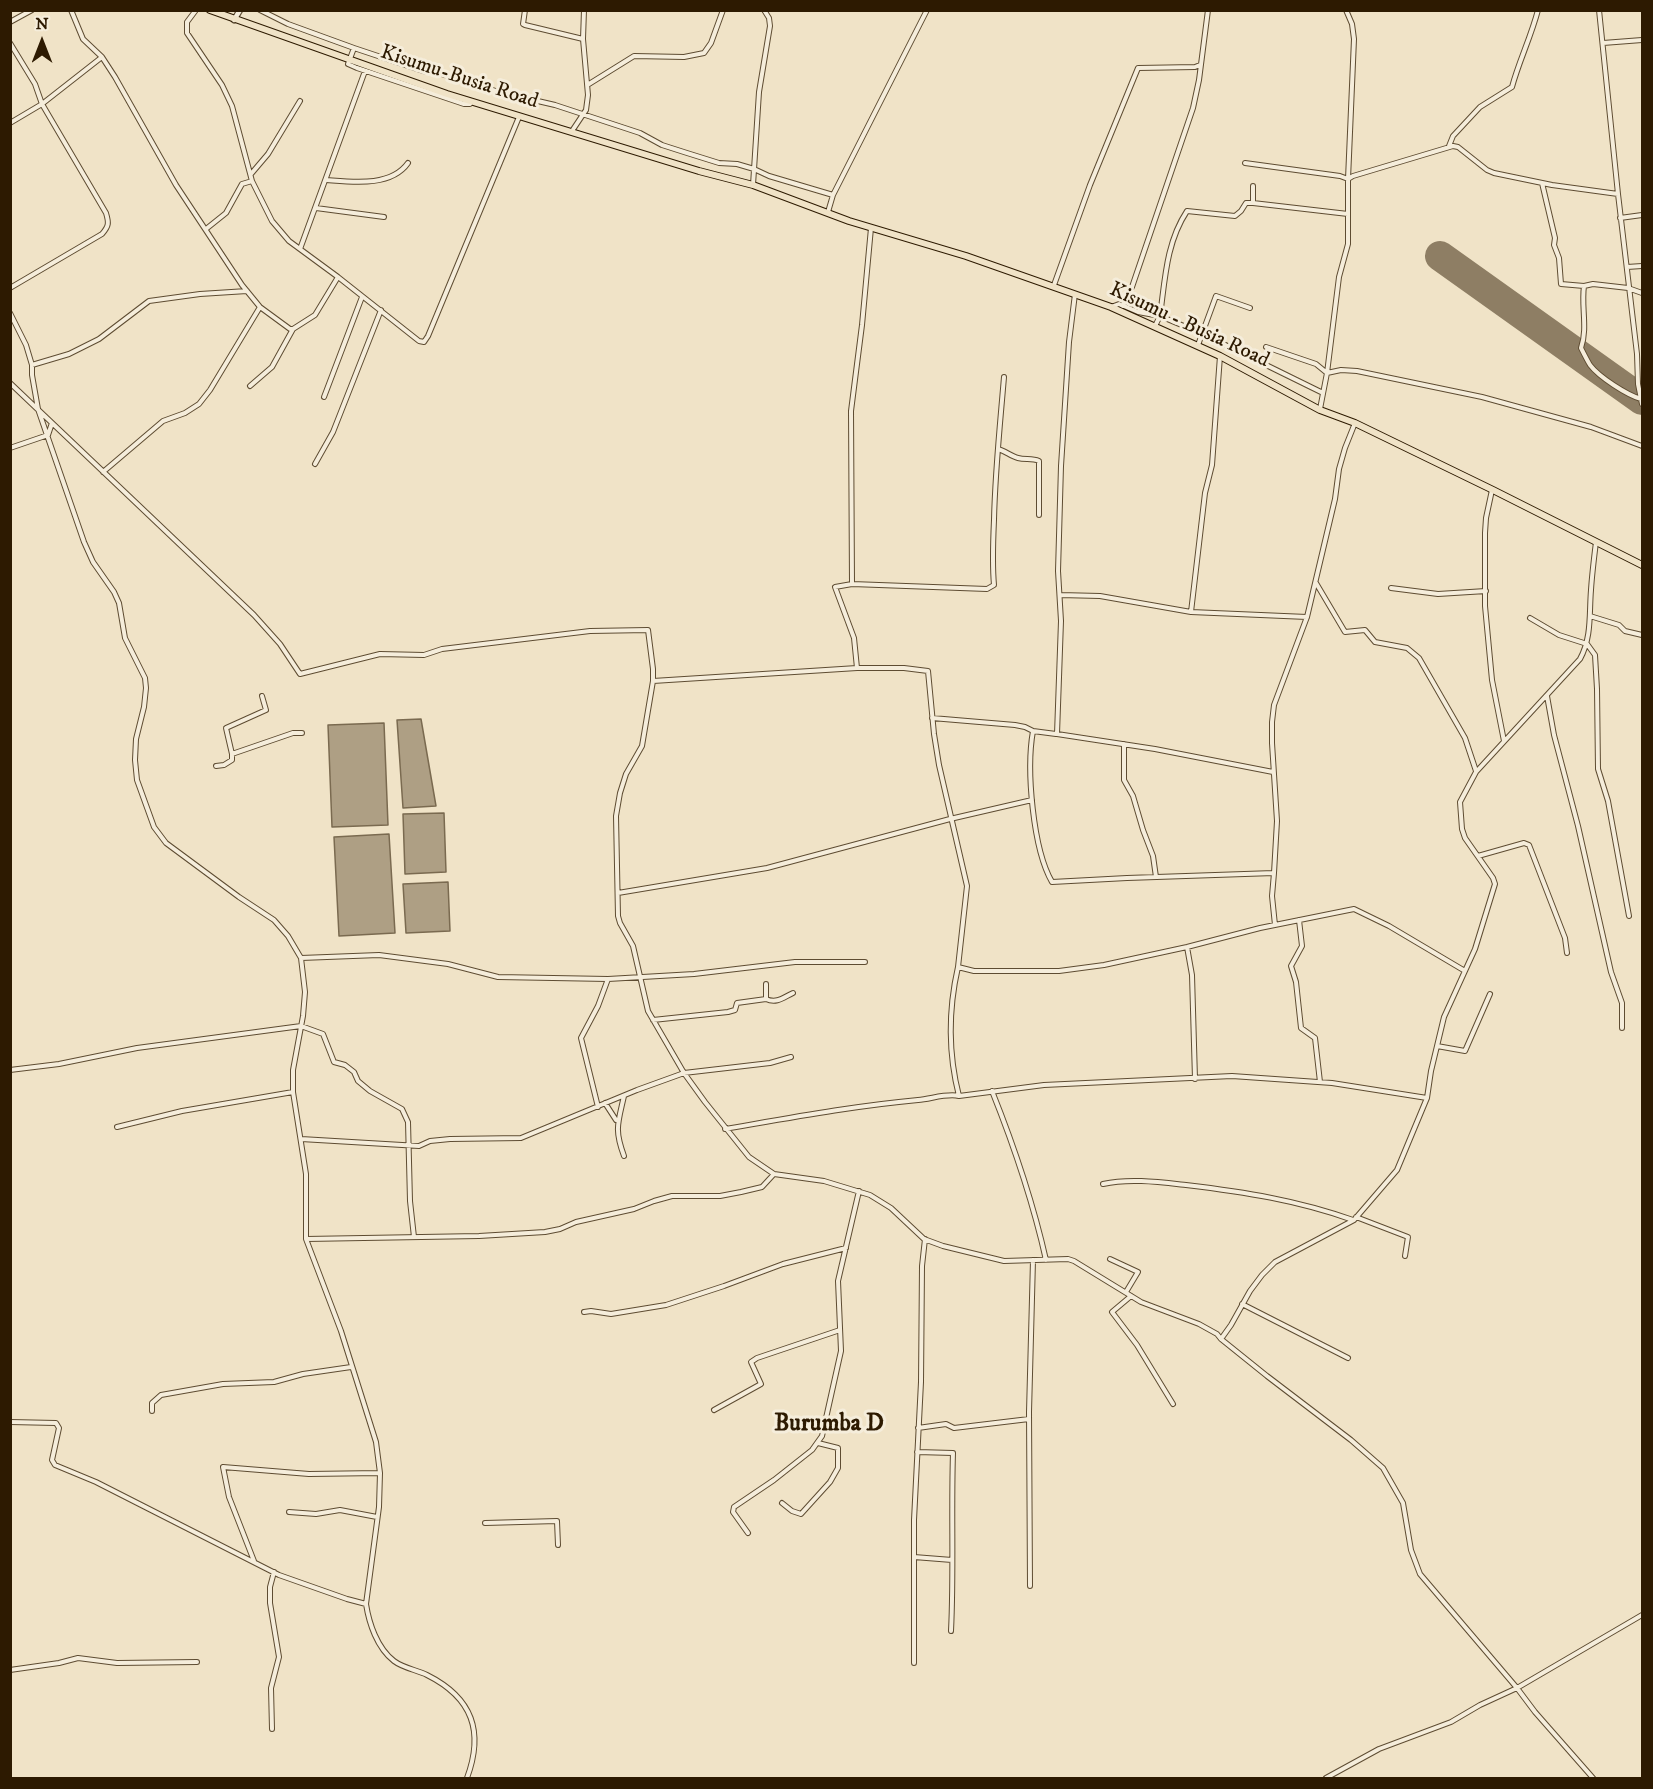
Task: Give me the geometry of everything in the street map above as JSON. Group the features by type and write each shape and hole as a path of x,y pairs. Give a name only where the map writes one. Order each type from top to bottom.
{"highway":[{"name":"Kisumu-Busia Road","path":"210,10 519,117 572,131 699,171"},
{"name":"Kisumu - Busia Road","path":"699,171 753,185 814,209 1054,285 1111,307 1198,345 1320,410 1355,423 1642,565"}],"street":[{"path":"10,22 32,10"},
{"path":"71,10 83,39 102,57 176,185 247,291 260,307 290,329 294,329"},
{"path":"196,10 187,22 188,33 222,84 232,106 250,175 272,220 289,241 419,341 424,342 428,336 519,117"},
{"path":"234,20 240,10"},
{"path":"260,10 288,24 423,71 438,73 584,114 687,153 719,163 737,164 833,195"},
{"path":"525,10 523,24 525,25 584,39"},
{"path":"572,131 584,114 588,86 584,10"},
{"path":"590,84 634,56 684,57 704,53 711,43 723,10"},
{"path":"753,185 759,92 770,26 769,18 764,10"},
{"path":"828,212 833,195 927,10"},
{"path":"1123,306 1144,254 1191,114 1208,10"},
{"path":"1320,410 1339,276 1348,244 1348,179 1354,34 1346,10"},
{"path":"1448,147 1453,136 1480,107 1512,87 1538,10"},
{"path":"1599,10 1638,384 1642,402"},
{"path":"1603,43 1642,40"},
{"path":"10,43 35,84 42,104 106,213 108,228 102,234 10,288"},
{"path":"354,48 348,64 464,104 470,104 472,101"},
{"path":"10,123 42,104 102,57"},
{"path":"1054,285 1090,185 1138,68 1200,65"},
{"path":"300,249 365,71"},
{"path":"250,175 268,154 300,101"},
{"path":"1348,179 1448,147 1458,147 1494,173 1542,183 1618,194"},
{"path":"327,180 373,181 401,174 408,163"},
{"path":"1245,163 1348,179"},
{"path":"206,229 226,213 242,184 252,180"},
{"path":"1542,183 1555,238 1554,245 1561,284 1628,288 1642,293"},
{"path":"1253,186 1253,203"},
{"path":"1155,326 1160,316 1169,250 1178,226 1187,212 1235,216 1246,203 1253,203 1348,214"},
{"path":"316,208 384,217"},
{"path":"1620,218 1642,215"},
{"path":"852,584 851,411 864,314 871,228"},
{"path":"1627,267 1642,266"},
{"path":"250,386 272,367 294,329 315,315 338,277"},
{"path":"1584,286 1585,337 1581,348 1591,366 1642,402"},
{"path":"32,365 69,354 99,339 149,301 247,291"},
{"path":"1056,734 1061,621 1058,571 1062,456 1069,342 1076,293"},
{"path":"1198,345 1216,296 1250,308"},
{"path":"324,397 362,297"},
{"path":"1111,307 1119,304 1138,312 1160,316 1203,334 1323,393"},
{"path":"103,472 163,421 185,413 199,404 210,390 260,307"},
{"path":"315,464 333,432 381,310"},
{"path":"10,313 26,345 32,365 38,409 84,542 93,562 119,603 125,638 145,678 144,707 136,739 135,759 137,780 146,810 166,843 274,920 302,958 305,992 302,1026 293,1070 293,1092 306,1174 306,1239 341,1330 376,1442 380,1473 366,1604 384,1652 395,1662 428,1675 443,1685 458,1697 469,1714 475,1728 476,1746 467,1779"},
{"path":"1266,347 1316,364 1327,373"},
{"path":"1191,612 1205,494 1212,465 1220,356"},
{"path":"1637,360 1642,362"},
{"path":"1327,373 1341,370 1357,371 1482,397 1581,424 1642,446"},
{"path":"857,668 854,638 834,587 852,584 977,589 994,585 998,449 1004,377"},
{"path":"10,383 254,615 280,644 300,674 380,654 423,655 442,649 590,631 642,628 648,630 652,681 642,746 626,774 616,816 620,923 633,946 648,1011 684,1073 748,1157 774,1174 824,1181 870,1195 891,1208 925,1239 943,1246 1004,1261 1074,1261 1156,1309 1199,1324 1217,1334 1383,1468 1403,1503 1411,1550 1420,1574 1593,1779"},
{"path":"48,435 52,423"},
{"path":"1275,925 1272,896 1277,822 1273,772 1274,705 1307,617 1335,499 1339,469 1355,423"},
{"path":"10,447 48,435"},
{"path":"998,449 1017,458 1035,459 1039,462 1039,515"},
{"path":"1492,490 1486,518 1485,606 1489,654 1504,741"},
{"path":"1221,1339 1262,1275 1275,1262 1355,1218 1397,1170 1427,1098 1444,1017 1475,949 1495,884 1461,829 1460,802 1476,772 1580,659 1587,644 1596,542"},
{"path":"1316,583 1345,632 1365,630 1375,642 1407,648 1419,658 1465,738 1476,772"},
{"path":"1390,588 1438,594 1486,591"},
{"path":"1060,595 1100,596 1191,612 1307,617"},
{"path":"1590,616 1618,625 1625,631 1642,634"},
{"path":"1530,618 1559,635 1587,644 1595,655 1598,769 1608,801 1629,916"},
{"path":"652,681 857,668 904,668 928,671 932,718 950,819 967,886 958,967 951,1003 950,1044 953,1072 959,1096"},
{"path":"1547,695 1554,735 1578,826 1611,972 1622,1003 1622,1028"},
{"path":"216,766 224,765 232,760 226,728 246,721 266,710 262,696"},
{"path":"932,718 1015,725 1033,731 1124,744 1273,772"},
{"path":"1033,731 1032,800 1045,870 1052,882 1275,873"},
{"path":"232,754 293,733 302,733"},
{"path":"1124,744 1124,780 1133,796 1153,856 1156,877"},
{"path":"618,893 767,868 950,819 1032,800"},
{"path":"1478,856 1524,843 1529,845 1564,938 1567,953"},
{"path":"958,967 974,971 1059,971 1104,965 1275,925 1356,909 1465,971"},
{"path":"1299,920 1302,946 1293,960 1291,971 1296,982 1301,1028 1315,1038 1320,1082"},
{"path":"1187,947 1192,975 1191,1009 1195,1079"},
{"path":"302,958 378,955 448,964 498,977 608,979 694,974 795,962 865,962"},
{"path":"598,1107 581,1038 598,1006 608,979"},
{"path":"766,984 766,999"},
{"path":"653,1020 728,1012 735,1010 737,1004 766,999 769,1001 783,1000 793,993"},
{"path":"1437,1046 1466,1051 1490,994"},
{"path":"10,1070 58,1064 137,1048 302,1026 323,1034 334,1062 345,1065 354,1072 358,1081 364,1086 402,1109 408,1122 414,1238"},
{"path":"301,1139 419,1146 430,1141 459,1138 521,1138 684,1073 770,1063 791,1057"},
{"path":"725,1129 858,1106 1044,1085 1232,1076 1320,1082 1427,1098"},
{"path":"992,1091 1014,1148 1036,1217 1046,1260"},
{"path":"117,1126 293,1092"},
{"path":"624,1095 617,1118 618,1141 624,1156"},
{"path":"606,1103 618,1128"},
{"path":"306,1239 480,1236 560,1229 576,1222 634,1209 672,1196 720,1196 752,1190 762,1187 774,1174"},
{"path":"1103,1184 1132,1181 1248,1193 1297,1202 1355,1218 1408,1237 1405,1256"},
{"path":"748,1533 733,1512 734,1507 774,1480 818,1443 822,1436 841,1351 838,1281 859,1191"},
{"path":"914,1663 914,1557 922,1266 925,1239"},
{"path":"584,1312 611,1314 666,1305 776,1266 846,1248"},
{"path":"1110,1259 1138,1272 1126,1292"},
{"path":"1030,1586 1029,1419 1033,1260"},
{"path":"1131,1296 1112,1312 1137,1345 1173,1404"},
{"path":"1242,1304 1348,1358"},
{"path":"714,1410 760,1384 751,1362 757,1358 840,1330"},
{"path":"152,1412 152,1403 162,1395 223,1384 274,1382 303,1374 351,1367"},
{"path":"918,1428 946,1424 954,1428 1029,1419"},
{"path":"10,1422 56,1423 59,1428 53,1463 96,1482 274,1572 346,1599 366,1604"},
{"path":"783,1503 792,1511 801,1514 830,1482 838,1468 838,1448 818,1443"},
{"path":"917,1452 953,1453 951,1631"},
{"path":"254,1562 229,1497 223,1467 309,1474 380,1473"},
{"path":"288,1512 316,1514 340,1510 377,1517"},
{"path":"485,1524 557,1521 558,1545"},
{"path":"914,1557 952,1560"},
{"path":"272,1729 272,1688 279,1657 270,1603 270,1587 274,1572"},
{"path":"1326,1779 1379,1749 1451,1722 1480,1705 1517,1688 1642,1615"},
{"path":"10,1670 59,1664 78,1658 117,1663 197,1662"}],"shaded area":[{"path":"421,719 436,806 403,808 397,720"},
{"path":"384,723 388,825 332,827 328,725"},
{"path":"444,813 446,872 405,874 403,814"},
{"path":"389,834 395,933 339,936 334,837"},
{"path":"448,882 450,931 406,933 403,884"}],"runway":[{"path":"1440,256 1642,400"}],"district":[{"name":"Burumba D","path":"829,1425"}]}
